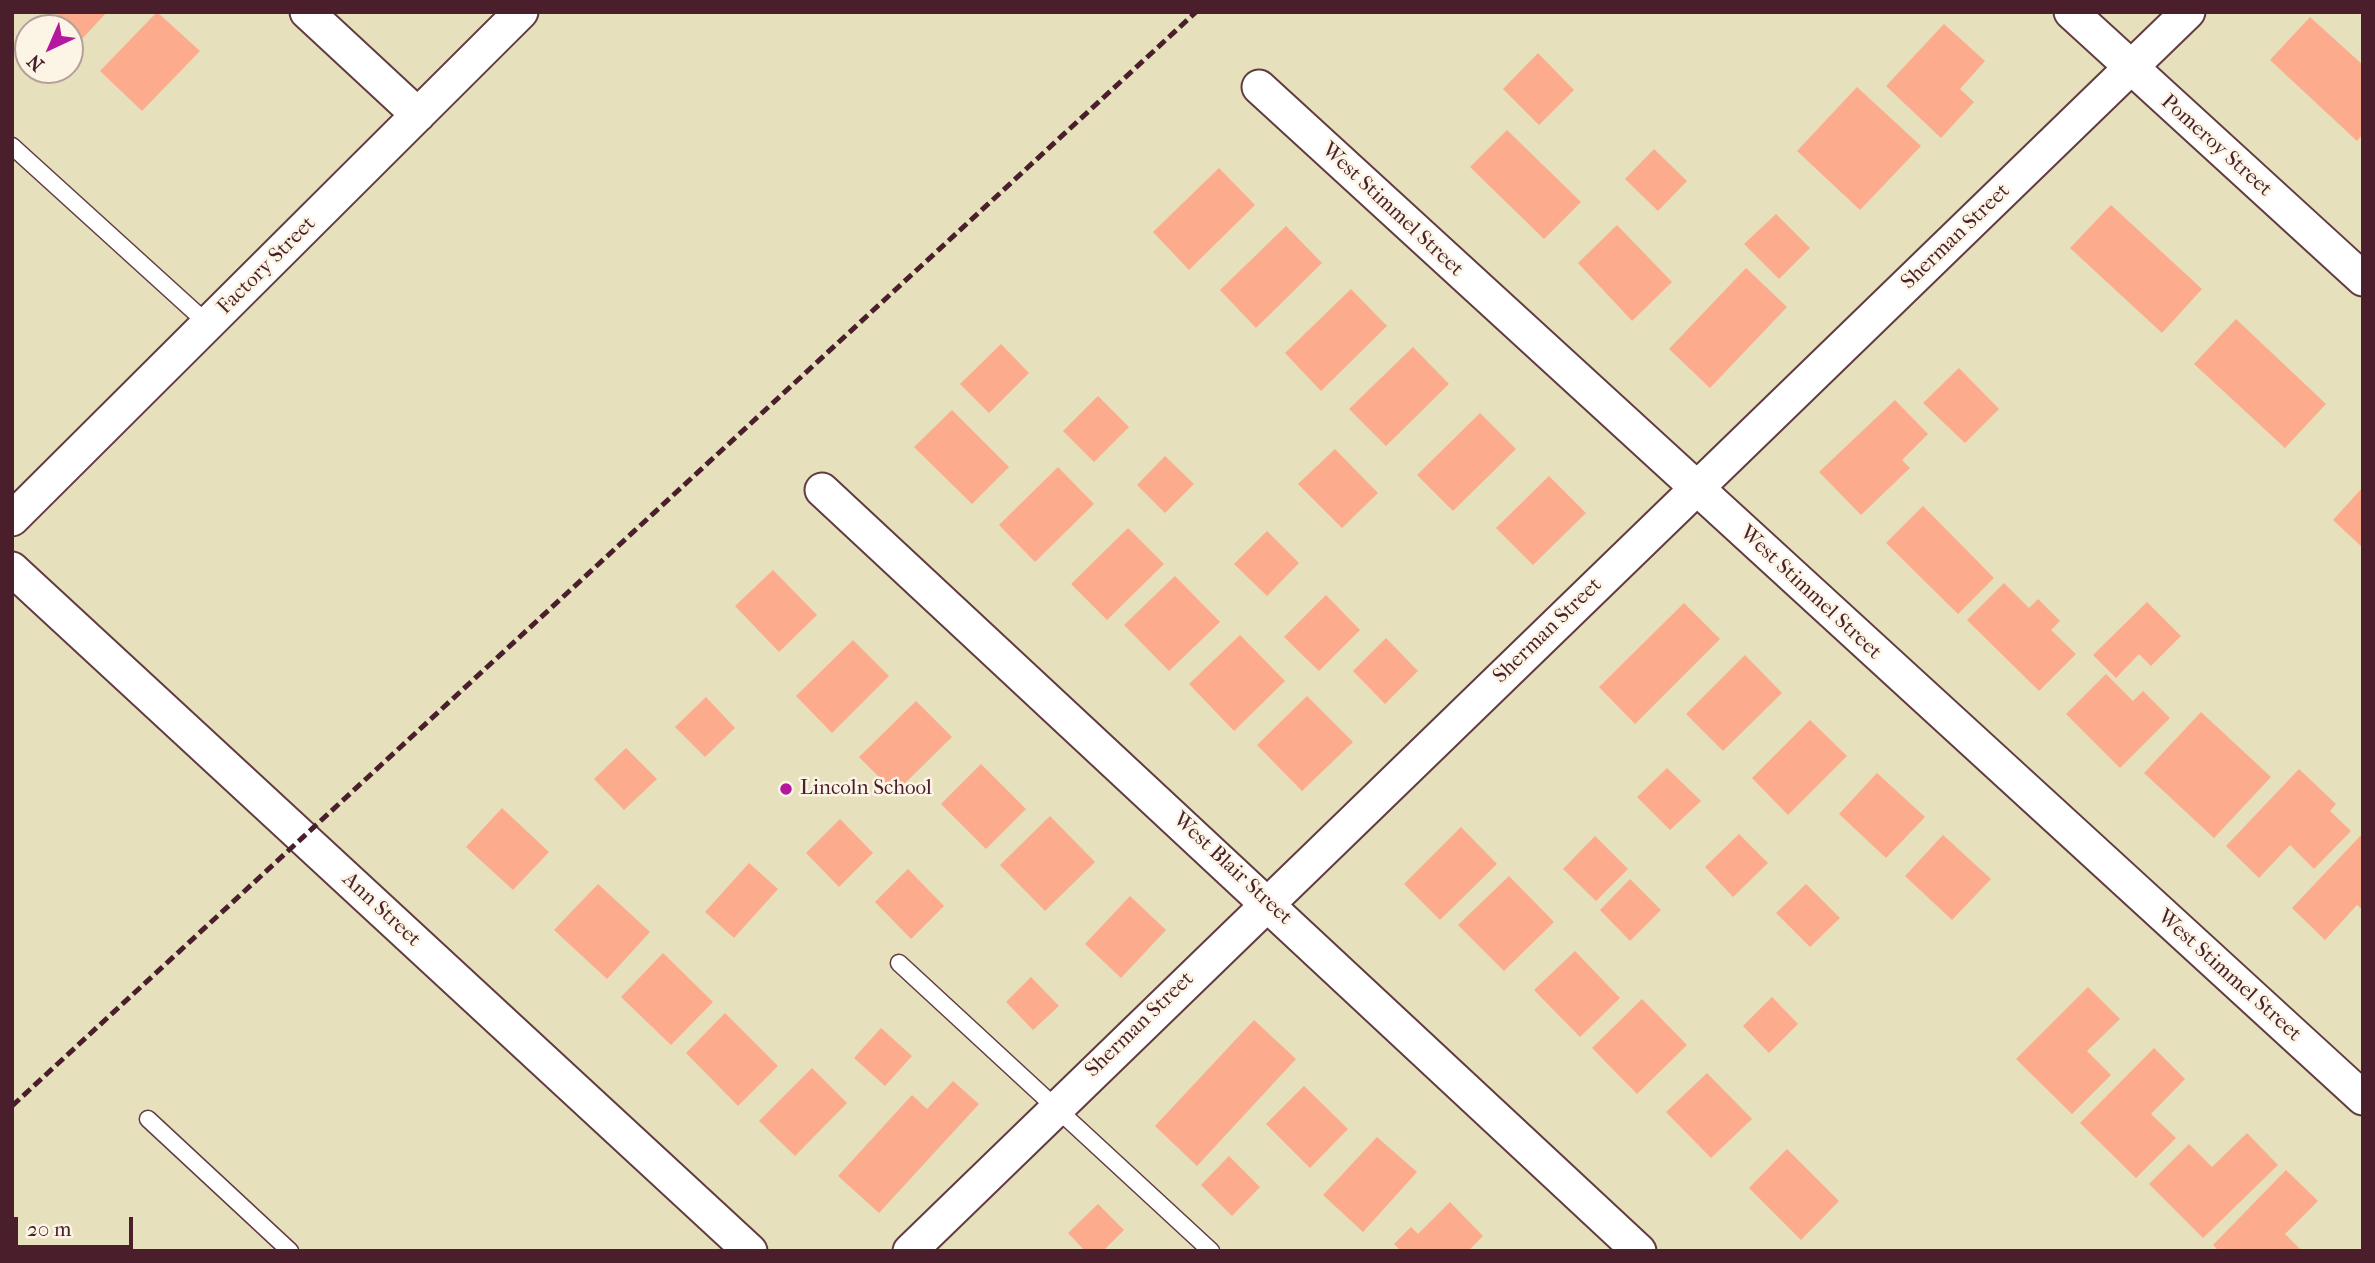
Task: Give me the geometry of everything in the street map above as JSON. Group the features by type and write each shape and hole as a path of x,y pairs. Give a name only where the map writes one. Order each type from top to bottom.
{"street":[{"path":"307,12 418,115"},
{"name":"Factory Street","path":"12,519 521,12"},
{"name":"Pomeroy Street","path":"2071,12 2363,279"},
{"name":"Sherman Street","path":"910,1251 1056,1106 2188,12"},
{"name":"West Stimmel Street","path":"1259,87 2363,1098"},
{"name":"West Blair Street","path":"822,490 1639,1251"},
{"name":"Ann Street","path":"12,569 750,1251"}],"lane":[{"path":"12,146 208,324"},
{"path":"899,963 1211,1251"},
{"path":"148,1119 290,1251"}],"building":[{"path":"55,12 107,12 84,37 84,14"},
{"path":"157,12 200,51 142,111 100,71"},
{"path":"2310,17 2363,65 2363,134 2357,141 2270,60"},
{"path":"1944,24 1985,61 1960,89 1974,102 1941,138 1886,86"},
{"path":"1538,53 1574,90 1539,125 1503,89"},
{"path":"1857,87 1921,146 1860,210 1797,151"},
{"path":"1507,130 1581,202 1544,239 1470,167"},
{"path":"1654,149 1687,181 1658,211 1625,179"},
{"path":"1219,168 1255,205 1189,270 1153,232"},
{"path":"2111,205 2202,289 2162,333 2070,248"},
{"path":"1776,214 1810,248 1779,279 1744,244"},
{"path":"1617,225 1672,282 1632,321 1578,263"},
{"path":"1286,226 1322,263 1256,328 1220,290"},
{"path":"1746,268 1787,307 1710,388 1669,349"},
{"path":"1351,289 1387,326 1321,391 1285,353"},
{"path":"2236,319 2326,404 2285,448 2194,364"},
{"path":"1001,344 1029,373 989,413 960,384"},
{"path":"1413,347 1449,384 1386,446 1349,409"},
{"path":"1959,368 1999,409 1965,443 1923,403"},
{"path":"1098,396 1129,427 1094,462 1063,431"},
{"path":"1895,400 1928,434 1902,460 1910,468 1861,515 1819,472"},
{"path":"952,410 1009,467 972,504 914,447"},
{"path":"1480,413 1516,449 1453,511 1417,475"},
{"path":"1335,449 1378,493 1342,528 1298,484"},
{"path":"1165,456 1194,484 1165,513 1137,485"},
{"path":"1058,467 1094,504 1035,562 999,525"},
{"path":"1549,476 1586,513 1533,565 1496,528"},
{"path":"2363,487 2363,548 2333,520"},
{"path":"1923,506 1994,578 1958,614 1886,543"},
{"path":"1128,528 1164,564 1107,620 1071,584"},
{"path":"1267,531 1299,563 1267,596 1234,564"},
{"path":"773,570 817,615 779,652 735,606"},
{"path":"1175,576 1220,622 1169,671 1124,625"},
{"path":"2004,583 2029,608 2038,599 2060,621 2051,630 2076,654 2039,691 1967,620"},
{"path":"1326,595 1360,630 1319,671 1284,637"},
{"path":"2147,602 2181,636 2151,666 2139,654 2116,678 2093,655"},
{"path":"1684,603 1720,639 1635,724 1599,687"},
{"path":"1240,635 1285,681 1234,731 1189,684"},
{"path":"1386,638 1418,671 1385,704 1353,671"},
{"path":"853,640 889,676 832,733 796,696"},
{"path":"1745,655 1782,693 1723,751 1686,714"},
{"path":"2106,674 2133,701 2143,691 2170,718 2120,768 2066,714"},
{"path":"1307,696 1353,742 1302,791 1257,745"},
{"path":"706,697 735,728 705,757 675,727"},
{"path":"916,701 952,737 895,793 859,757"},
{"path":"2201,712 2271,777 2214,838 2144,773"},
{"path":"1810,720 1847,756 1788,815 1752,778"},
{"path":"626,748 657,779 624,810 594,779"},
{"path":"981,764 1026,809 986,849 941,804"},
{"path":"1667,768 1701,801 1670,830 1637,797"},
{"path":"2299,769 2336,804 2330,811 2351,831 2314,869 2290,845 2259,878 2226,846"},
{"path":"1877,773 1925,817 1886,858 1839,814"},
{"path":"502,808 549,852 513,890 466,847"},
{"path":"1050,816 1095,862 1045,911 1000,865"},
{"path":"840,819 873,853 839,887 806,853"},
{"path":"1461,827 1497,864 1440,920 1404,884"},
{"path":"2363,833 2363,910 2357,905 2325,940 2292,908"},
{"path":"1739,834 1768,863 1733,897 1705,867"},
{"path":"1943,835 1991,879 1952,920 1905,876"},
{"path":"1595,836 1628,869 1596,901 1563,869"},
{"path":"749,863 778,889 734,938 705,912"},
{"path":"908,869 944,906 911,939 875,902"},
{"path":"1509,876 1554,922 1504,971 1458,925"},
{"path":"1630,879 1661,910 1630,941 1600,910"},
{"path":"598,884 650,932 607,979 554,930"},
{"path":"1806,884 1840,918 1810,947 1776,913"},
{"path":"1130,896 1166,930 1121,978 1085,944"},
{"path":"1575,951 1620,998 1580,1037 1534,990"},
{"path":"663,953 713,1002 671,1045 621,997"},
{"path":"1031,977 1059,1006 1033,1030 1006,1002"},
{"path":"2088,987 2120,1019 2087,1051 2111,1075 2072,1114 2016,1059"},
{"path":"1772,997 1798,1024 1769,1053 1743,1026"},
{"path":"1642,999 1687,1045 1637,1094 1592,1048"},
{"path":"725,1013 778,1066 738,1106 686,1053"},
{"path":"1254,1020 1296,1059 1197,1166 1155,1126"},
{"path":"881,1028 912,1056 885,1086 854,1058"},
{"path":"2154,1048 2185,1079 2151,1114 2176,1138 2136,1178 2080,1123"},
{"path":"812,1068 847,1103 795,1156 759,1121"},
{"path":"1707,1073 1752,1119 1711,1158 1666,1112"},
{"path":"953,1081 979,1104 879,1213 838,1176 912,1095 927,1109"},
{"path":"1304,1086 1348,1129 1310,1168 1266,1124"},
{"path":"2247,1133 2278,1165 2203,1238 2149,1184 2189,1144 2212,1167"},
{"path":"1377,1137 1417,1172 1363,1232 1323,1195"},
{"path":"1787,1149 1839,1201 1801,1240 1749,1188"},
{"path":"1229,1156 1260,1187 1232,1216 1201,1185"},
{"path":"2286,1170 2318,1201 2285,1234 2302,1251 2219,1251 2213,1245"},
{"path":"1450,1202 1483,1236 1468,1251 1401,1251 1394,1244 1411,1227 1418,1234"},
{"path":"1098,1204 1124,1230 1103,1251 1085,1251 1068,1233"}],"railway":[{"path":"12,1106 1196,12"}],"place":[{"name":"Lincoln School","path":"786,789"}]}
